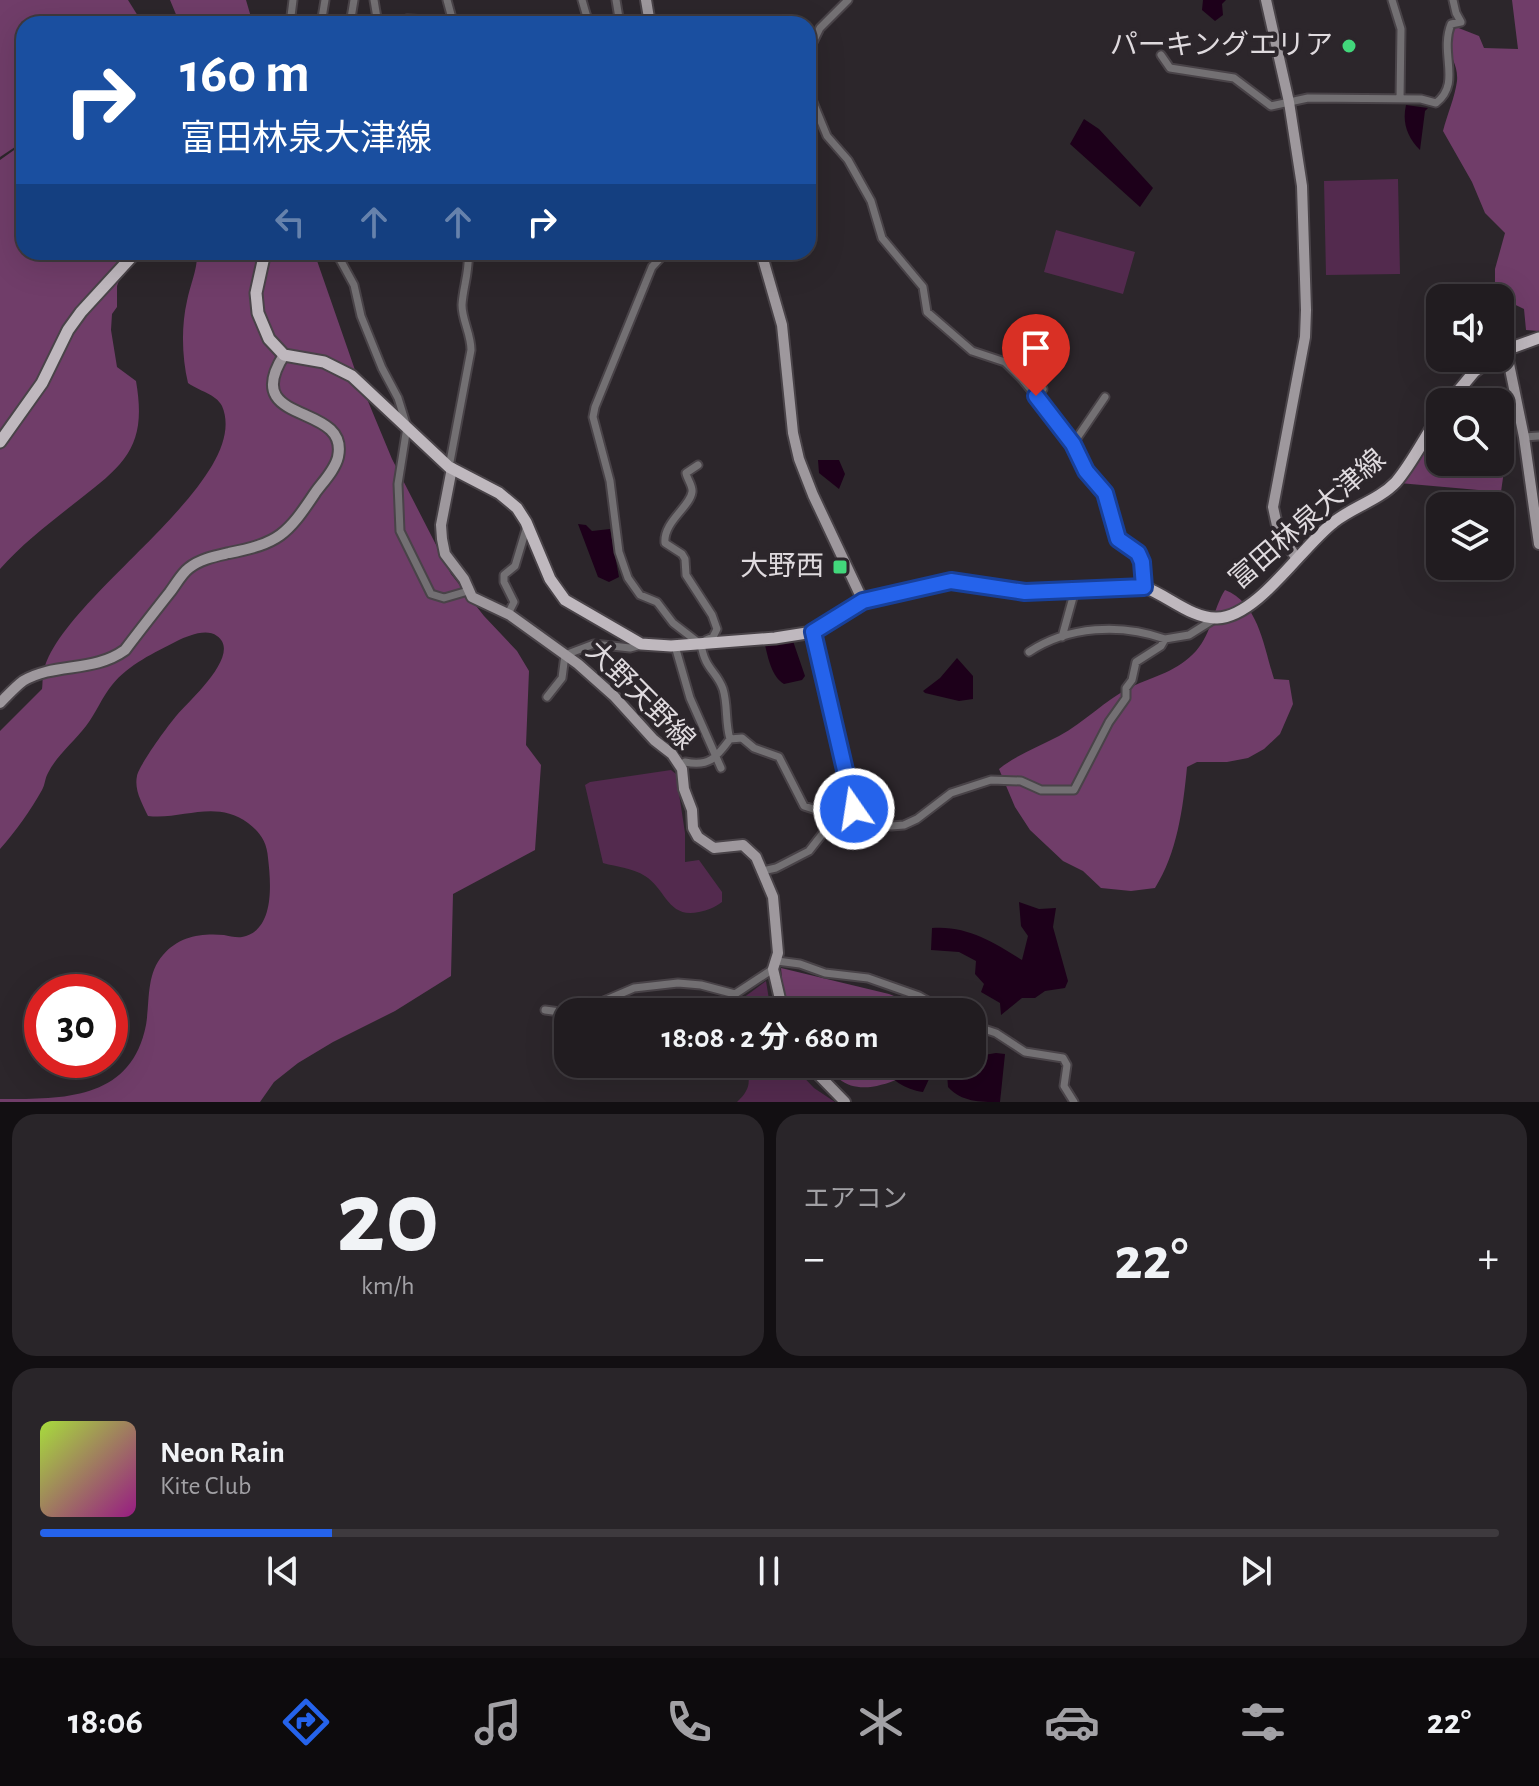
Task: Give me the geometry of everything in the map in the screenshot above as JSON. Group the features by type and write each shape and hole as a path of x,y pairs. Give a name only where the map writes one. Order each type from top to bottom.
{"main road":[{"path":"1,435 42,383 68,330 81,312 129,260"},
{"path":"263,260 256,293 258,313 269,339 284,355"},
{"path":"1514,346 1539,338"},
{"name":"富田林泉大津線","path":"284,355 324,362 352,376 450,467 499,493 517,508 550,579 565,600 641,644 675,646 813,632 863,601 951,581 1025,592 1144,587 1194,613 1216,618 1239,612 1333,522 1394,484 1426,436"},
{"path":"1461,388 1474,372"}],"street":[{"path":"816,36 848,0"},
{"path":"1266,0 1289,102 1302,186 1305,337 1273,507 1278,530 1297,559"},
{"path":"1392,0 1401,29 1400,99"},
{"path":"1161,55 1170,68 1234,78 1271,106 1308,98 1421,99 1436,103 1445,95 1450,82 1445,39 1451,24 1461,22 1453,0"},
{"path":"816,109 827,136 848,160 871,201 882,238 923,287 927,312 972,351 1005,362 1036,396 1073,444 1086,471 1105,493 1118,539 1138,553 1142,562 1144,587"},
{"path":"340,260 354,285 361,316 398,398 407,427 398,484 403,539 431,594 444,598 468,591"},
{"path":"450,467 471,350 471,338 462,309 469,260"},
{"path":"659,260 652,267 593,417 610,481 619,552 628,578 640,595 657,602 673,623 701,644"},
{"path":"763,260 782,325 793,433 799,459 863,601"},
{"path":"0,703 21,683 38,674 112,660 125,650 189,567 208,558 276,540 295,523 338,460 339,445 333,431 322,422 290,409 278,399 273,387 273,374 284,355"},
{"path":"1511,372 1524,437 1539,544"},
{"path":"1036,396 1043,389"},
{"path":"1073,444 1105,397"},
{"path":"1524,437 1539,436"},
{"path":"698,465 686,473 692,494 664,538 665,543 685,559 686,575 715,623 717,629 713,637 701,644"},
{"name":"大野天野線","path":"450,467 441,525 442,539 445,554 464,579 472,597 508,614 565,655 606,688 654,740 677,759 690,802 693,828 698,837 714,848 743,845 756,857 773,897 775,965 781,998"},
{"path":"508,614 514,602 504,582 504,575 515,566 527,526"},
{"path":"1062,637 1075,590"},
{"path":"1029,652 1045,642 1085,630 1129,630 1165,639 1189,635 1216,618"},
{"path":"813,632 854,819"},
{"path":"730,739 742,738 754,748 779,757 804,806 844,819 873,820 891,826 904,825 917,819 951,793 991,780 1021,781 1041,790 1074,790 1109,722 1126,698 1133,666 1161,646 1165,639"},
{"path":"547,697 562,678 565,655 594,644 630,648 641,644"},
{"path":"701,644 705,664 723,691 725,726 730,739"},
{"path":"675,646 690,698 721,768"},
{"path":"685,762 709,763 716,759 730,739"},
{"path":"762,871 776,868 809,851 827,828 844,819"},
{"path":"768,885 776,868"},
{"path":"611,998 634,988 678,983 735,994 775,965 800,964 825,973 868,978 922,998"},
{"path":"545,1010 554,1011"},
{"path":"986,1030 1025,1052 1063,1058 1067,1065 1064,1086 1074,1102"},
{"path":"822,1078 845,1102"}],"shaded area":[{"path":"0,0 128,0 138,16 16,16 16,146 0,157"},
{"path":"170,0 246,0 251,16 177,16"},
{"path":"1203,0 1226,0 1222,4 1223,15 1215,21 1202,10"},
{"path":"1512,0 1539,0 1539,331 1526,330 1524,309 1514,304 1514,284 1495,284 1495,269 1505,233 1485,213 1472,182 1443,131 1457,81 1450,49 1456,27 1479,36 1484,48 1518,49"},
{"path":"1406,105 1428,108 1420,150 1407,129"},
{"path":"1084,119 1099,129 1153,188 1140,207 1070,144"},
{"path":"16,149 16,260 129,260 117,286 117,307 112,314 111,330 117,367 136,381 139,403 136,437 121,462 28,541 0,569 0,160"},
{"path":"1398,179 1400,274 1326,275 1324,181"},
{"path":"1056,230 1135,252 1123,294 1044,272"},
{"path":"196,260 317,260 355,370 392,459 451,574 517,651 529,671 526,745 541,765 535,850 453,894 451,976 395,1011 298,1063 274,1082 260,1102 0,1102 0,1099 69,1096 91,1090 115,1078 128,1078 128,1066 138,1050 146,1025 151,979 163,955 176,944 199,935 240,937 253,933 266,916 270,892 267,852 262,838 252,826 223,812 148,816 136,781 148,754 219,665 223,644 213,634 197,634 177,641 142,660 119,678 86,726 52,766 33,805 0,849 0,731 42,689 44,670 58,640 84,608 185,503 210,468 224,436 222,406 212,396 188,383 183,342 187,301"},
{"path":"1426,447 1426,476 1503,476 1501,492 1399,483"},
{"path":"818,460 839,460 845,474 839,489 819,473"},
{"path":"578,524 586,525 592,531 610,529 619,577 609,582 598,577"},
{"path":"1225,590 1246,605 1253,616 1274,679 1289,680 1293,704 1280,734 1264,749 1248,758 1197,762 1187,767 1174,845 1155,888 1131,891 1101,888 1083,871 1063,861 1030,830 1015,807 999,769 1059,736 1122,692 1189,658 1206,637"},
{"path":"793,641 805,676 802,680 784,684 774,672 765,645"},
{"path":"957,658 973,676 973,699 959,701 925,693 923,691 940,678"},
{"path":"671,770 676,774 685,833 685,862 699,860 722,892 722,902 699,912 680,911 640,873 603,863 585,785"},
{"path":"1019,902 1039,909 1056,908 1053,927 1068,981 1065,988 1045,991 1035,998 1022,998 1001,1015 1000,1003 981,992 984,984 975,974 976,961 959,952 931,950 932,928 969,932 1022,960 1028,936 1021,926"},
{"path":"781,968 899,998 784,998"},
{"path":"766,981 769,998 743,998"},
{"path":"1005,1054 1000,1102 965,1098 948,1087 947,1078 986,1078 986,1055"},
{"path":"748,1078 804,1078 835,1102 737,1102 747,1090"},
{"path":"893,1078 930,1078 923,1092"},
{"path":"899,1078 873,1087 849,1085 839,1079"}],"place":[{"name":"パーキングエリア","path":"1349,46"},
{"name":"大野西","path":"840,567"}],"route":[{"path":"854,809 813,632 863,601 951,581 1025,592 1144,587 1142,562 1132,547 1118,539 1105,493 1086,471 1073,444 1036,396"}]}
